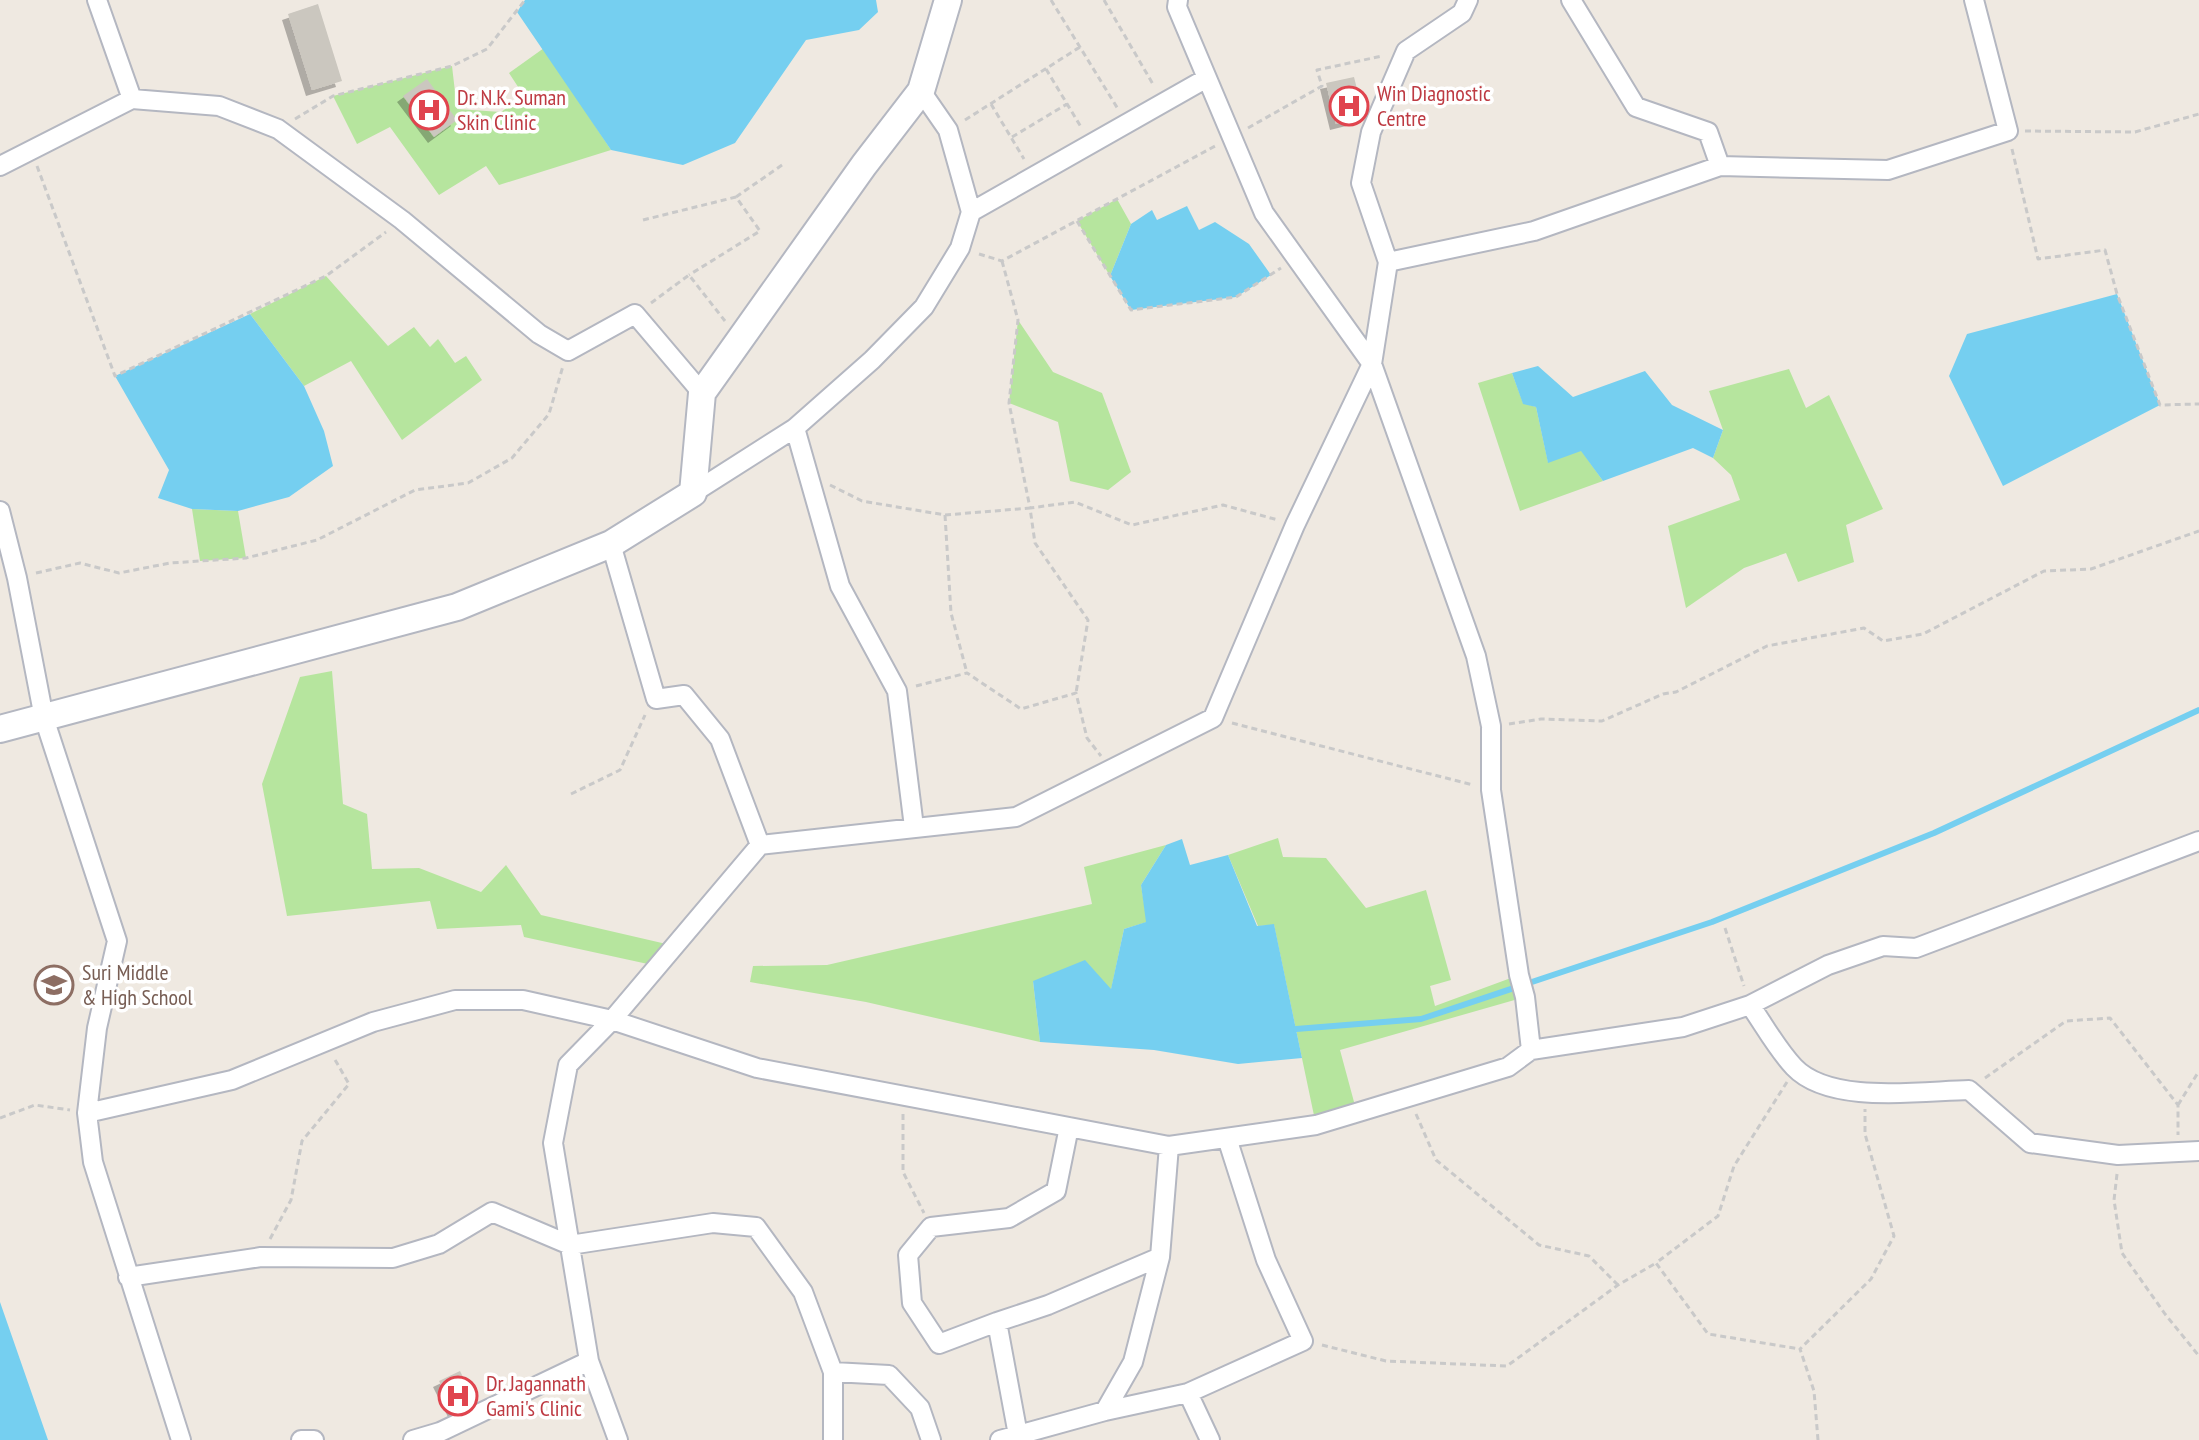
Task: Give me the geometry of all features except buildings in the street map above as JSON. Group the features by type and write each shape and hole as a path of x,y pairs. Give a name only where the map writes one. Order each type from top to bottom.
{"main road":[{"path":"0,729 457,607 611,544 693,493 702,393 864,165 921,91 948,0"}],"street":[{"path":"97,0 132,99"},
{"path":"1178,0 1177,7 1264,213 1372,364 1476,656 1491,726 1491,790 1531,1050"},
{"path":"618,1440 589,1361 553,1143 568,1065 612,1020 760,845 1016,817 1213,718 1295,525 1372,364 1388,262 1361,183 1371,132 1406,51 1462,13 1468,0"},
{"path":"1571,0 1636,107 1708,132 1720,166"},
{"path":"1388,262 1534,231 1720,166 1888,170 2008,131 1974,0"},
{"path":"971,212 1207,78"},
{"path":"693,493 795,428 872,360 924,307 960,248 971,212 948,130 921,91"},
{"path":"0,166 132,99 219,106 278,129 402,220 539,334 568,351 635,314 702,393"},
{"path":"795,428 840,586 897,691 914,827"},
{"path":"0,511 17,578 44,718 117,941 97,1028 87,1113 93,1162 181,1440"},
{"path":"611,544 656,699 684,695 720,739 760,845"},
{"path":"87,1113 232,1080 373,1022 455,1000 523,1000 612,1020 757,1068 1169,1146 1316,1125 1508,1067 1531,1050 1683,1027 1750,1005 1828,965 1883,946 1916,948 2199,841"},
{"path":"1750,1005 1795,1069 1829,1088 1865,1093 1969,1090 2030,1143 2118,1155 2199,1151"},
{"path":"1069,1127 1056,1191 1009,1218 931,1227 908,1255 912,1303 939,1344 1048,1305 1160,1257"},
{"path":"997,1322 1008,1438 1105,1411 1188,1393 1303,1341 1266,1260 1227,1138"},
{"path":"1105,1411 1133,1362 1160,1257 1169,1146"},
{"path":"128,1277 261,1257 393,1258 439,1244 492,1212 570,1245 713,1223 756,1227 803,1292 833,1372 833,1440"},
{"path":"413,1440 441,1436 589,1361"},
{"path":"833,1372 889,1375 920,1408 931,1440"},
{"path":"1188,1393 1210,1440"},
{"path":"301,1440 314,1440"}],"path":[{"path":"278,129 333,96 452,66 487,49 525,0"},
{"path":"1051,0 1126,124"},
{"path":"1104,0 1163,103"},
{"path":"948,130 1080,47"},
{"path":"960,248 1002,261 1232,138 1322,86 1317,70 1406,51"},
{"path":"1046,69 1091,144"},
{"path":"990,104 1034,176"},
{"path":"1011,138 1067,104"},
{"path":"2199,114 2135,132 2008,131 2038,259 2105,250 2117,294 2160,405 2199,404"},
{"path":"32,150 115,376 326,276 402,220"},
{"path":"643,220 736,197 785,163"},
{"path":"635,314 689,275 760,231 736,197"},
{"path":"1077,221 1131,310 1236,297 1271,275"},
{"path":"1002,261 1018,320 1009,403 1035,543 1088,620 1076,693 1087,738 1112,769"},
{"path":"689,275 740,339"},
{"path":"17,578 80,563 119,573 170,563 246,558 317,540 415,490 468,483 512,458 549,414 568,351"},
{"path":"808,474 862,501 945,515 1075,502 1132,525 1223,505 1295,525"},
{"path":"945,515 951,613 967,673 1021,709 1076,693"},
{"path":"1491,726 1541,719 1602,721 1663,694 1676,692 1767,646 1864,628 1883,641 1923,634 2044,571 2091,569 2199,531"},
{"path":"897,691 967,673"},
{"path":"571,794 620,770 639,724 656,699"},
{"path":"1213,718 1491,790"},
{"path":"1725,928 1750,1005"},
{"path":"1969,1090 2066,1021 2110,1018 2178,1105"},
{"path":"261,1257 291,1200 302,1141 349,1084 325,1042"},
{"path":"1303,1341 1386,1361 1507,1366 1718,1216 1734,1166 1795,1069"},
{"path":"2178,1152 2178,1105 2199,1071"},
{"path":"1800,1349 1871,1279 1894,1236 1865,1134 1865,1093"},
{"path":"903,1095 903,1172 931,1227"},
{"path":"1409,1097 1436,1160 1539,1245 1589,1256 1618,1285"},
{"path":"0,1118 35,1105 87,1113"},
{"path":"2118,1155 2114,1200 2122,1253 2199,1356"},
{"path":"1656,1263 1708,1334 1800,1349"},
{"path":"1800,1349 1814,1391 1818,1440"}],"green space":[{"path":"544,48 611,150 499,185 486,166 439,195 390,127 357,144 333,96 452,66 457,109 501,112 524,96 509,73"},
{"path":"1117,199 1131,224 1110,276 1077,221"},
{"path":"326,276 388,346 414,327 430,347 438,339 455,363 466,356 482,380 402,440 351,361 304,386 250,314"},
{"path":"1018,320 1053,372 1102,393 1131,472 1108,490 1070,481 1058,422 1009,403"},
{"path":"1789,369 1806,408 1829,395 1883,509 1846,525 1854,562 1798,582 1786,553 1744,568 1686,608 1668,526 1740,500 1731,475 1713,458 1723,430 1709,391"},
{"path":"1512,373 1523,403 1536,407 1548,462 1581,450 1603,481 1520,511 1478,383"},
{"path":"192,509 238,511 246,558 200,561"},
{"path":"332,671 343,804 367,814 372,869 419,868 481,892 506,865 541,915 675,946 657,966 524,937 521,925 437,929 430,901 287,916 262,784 300,677"},
{"path":"1278,838 1283,857 1326,858 1366,908 1426,890 1451,980 1430,986 1435,1006 1519,975 1525,997 1340,1050 1357,1113 1316,1125 1274,925 1258,926 1228,855"},
{"path":"1166,845 1141,885 1147,922 1124,929 1111,990 1033,981 1040,1042 866,1002 750,982 753,966 827,965 1092,904 1084,867"}],"water":[{"path":"525,0 876,0 878,12 859,30 806,40 735,143 683,165 611,150 517,12"},
{"path":"1187,206 1199,230 1215,222 1249,244 1271,275 1236,297 1131,310 1110,276 1131,224 1152,210 1157,220"},
{"path":"2117,294 2160,405 2003,486 1949,376 1967,334"},
{"path":"250,314 304,386 324,431 333,466 289,497 238,511 192,509 158,498 169,470 115,376"},
{"path":"1538,366 1573,397 1645,371 1672,405 1723,430 1713,458 1693,448 1603,481 1581,451 1548,463 1536,407 1523,404 1512,373"},
{"path":"1182,839 1190,865 1228,855 1257,926 1274,924 1302,1058 1238,1064 1154,1050 1040,1042 1033,981 1085,960 1111,989 1124,929 1146,922 1141,885 1166,845"},
{"path":"0,1302 48,1440 0,1440"}],"waterway":[{"path":"1296,1029 1421,1019 1712,922 1934,833 2199,710"}],"place":[{"name":"Win Diagnostic Centre","path":"1349,106"},
{"name":"Dr. N.K. Suman Skin Clinic","path":"429,110"},
{"name":"Suri Middle & High School","path":"54,985"},
{"name":"Dr. Jagannath Gami's Clinic","path":"458,1396"}]}
